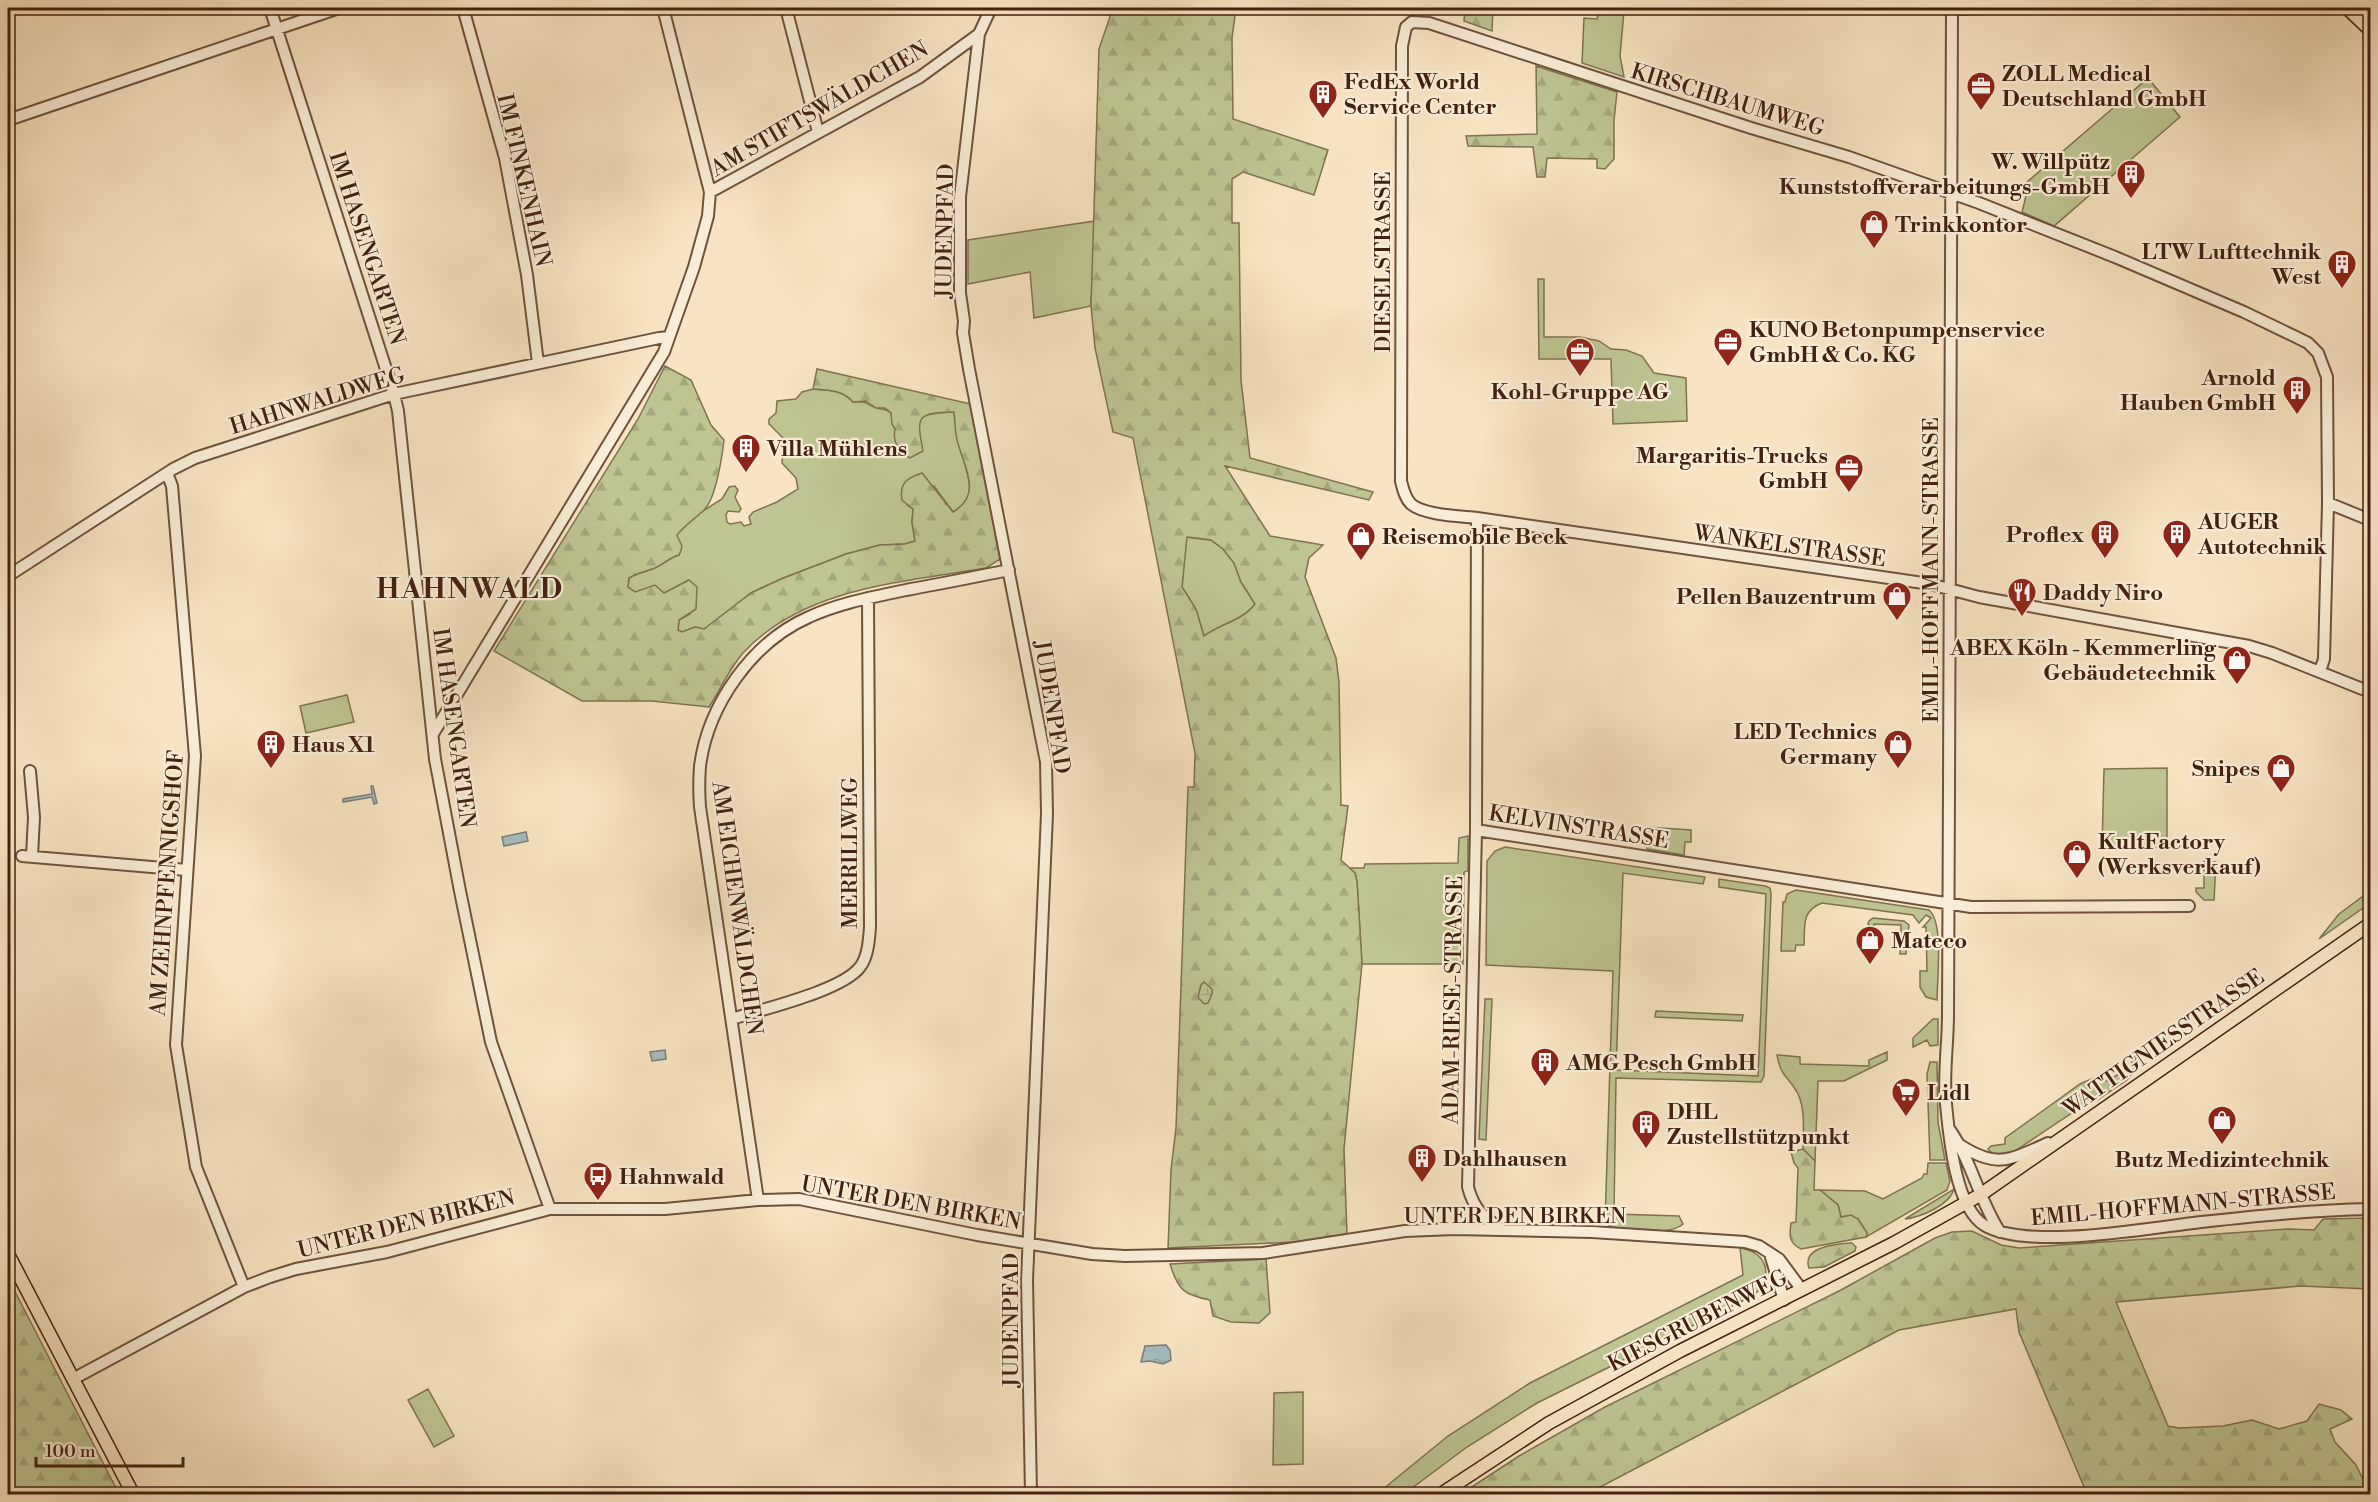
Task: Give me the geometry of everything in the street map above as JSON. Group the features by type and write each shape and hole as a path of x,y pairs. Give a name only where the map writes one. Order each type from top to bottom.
{"main road":[{"path":"2348,8 2370,30"},
{"name":"WATTIGNIESSTRASSE","path":"1980,1195 2370,924"},
{"name":"KIESGRUBENWEG","path":"1441,1494 1549,1423 1680,1351 1784,1300 1980,1195"},
{"path":"8,1254 133,1494"}],"street":[{"name":"IM HASENGARTEN","path":"270,8 394,394 399,421 433,735 458,880 488,1031 550,1209"},
{"path":"8,120 339,8"},
{"name":"IM FINKENHAIN","path":"463,8 505,158 527,276 538,363"},
{"path":"663,8 710,192"},
{"path":"786,8 818,132"},
{"name":"JUDENPFAD","path":"991,8 979,34 960,197 960,293 968,360 1046,762 1047,814 1027,1280 1031,1494"},
{"name":"EMIL-HOFFMANN-STRASSE","path":"1989,8 1952,8 1946,1101 1951,1149 1966,1202 1976,1218 2000,1232 2033,1238 2145,1230 2300,1213 2370,1209"},
{"name":"KIRSCHBAUMWEG","path":"1412,22 1429,23 1751,128 1849,157 1979,202 2244,312 2308,343 2322,360 2327,377 2328,503"},
{"name":"DIESELSTRASSE","path":"1411,503 1404,493 1401,482 1401,105 1403,34 1412,22"},
{"name":"AM STIFTSWÄLDCHEN","path":"433,735 664,352 697,257 708,216 710,192 920,77 979,34"},
{"name":"HAHNWALDWEG","path":"8,576 167,473 195,458 394,394 669,337"},
{"name":"AM ZEHNPFENNIGSHOF","path":"167,473 172,486 195,737 176,1045 196,1167 244,1287"},
{"name":"WANKELSTRASSE","path":"1411,503 1422,510 1950,589 1990,599 2240,644 2272,653 2370,692"},
{"path":"2320,671 2324,659 2328,503 2370,520"},
{"name":"KELVINSTRASSE","path":"1477,518 1476,830 1971,907 2189,906"},
{"name":"AM EICHENWÄLDCHEN","path":"758,1200 700,807 700,772 705,744 712,723 729,689 762,649 786,629 808,617 839,605 868,598 1009,570"},
{"name":"MERRILLWEG","path":"732,1019 829,988 847,979 861,966 867,949 870,927 868,598"},
{"path":"30,771 34,817 27,856 187,870"},
{"name":"ADAM-RIESE-STRASSE","path":"1476,830 1468,1187 1472,1204 1484,1217 1502,1230"},
{"name":"EMIL-HOFFMANN-STRASSE","path":"1950,1130 1960,1145 1986,1210 2000,1232"},
{"path":"1960,1145 1977,1156 1992,1161 2007,1160 2065,1136"},
{"name":"UNTER DEN BIRKEN","path":"73,1379 244,1287 270,1277 296,1269 387,1252 550,1209 665,1209 758,1200 799,1199 945,1229 1092,1254 1125,1256 1272,1252 1405,1231 1454,1229 1592,1232 1745,1242 1759,1246 1779,1259 1802,1290"},
{"path":"1770,1254 1784,1300"}],"green space":[{"path":"1113,8 1236,8 1232,38 1233,119 1328,150 1314,195 1243,172 1232,179 1232,223 1239,223 1241,380 1250,458 1373,492 1369,500 1225,466 1270,536 1323,545 1309,558 1305,577 1336,658 1339,682 1341,805 1348,806 1341,860 1355,873 1357,881 1362,964 1344,1149 1347,1234 1294,1242 1168,1248 1171,1170 1176,1128 1188,787 1194,787 1195,753 1133,438 1113,432 1095,348 1091,306 1099,49","holes":["1187,537 1211,540 1223,549 1234,563 1241,582 1255,604 1238,618 1204,636 1196,609 1182,587"]},
{"path":"1465,8 1493,8 1492,31 1464,21"},
{"path":"1599,8 1622,8 1624,11 1620,56 1624,77 1582,63 1584,18 1597,19"},
{"path":"1536,66 1617,92 1614,159 1605,169 1597,168 1597,159 1547,158 1545,177 1537,177 1533,147 1468,146 1466,136 1537,134"},
{"path":"2148,78 2180,117 2054,226 2022,212 2026,196 2019,189"},
{"path":"1095,221 1091,306 1034,318 1030,272 968,284 968,240"},
{"path":"1538,279 1544,279 1544,337 1580,337 1599,341 1611,349 1626,350 1642,356 1654,373 1686,378 1687,421 1613,424 1611,359 1539,359"},
{"path":"665,366 691,380 711,425 724,440 712,496 705,509 677,535 682,546 679,555 656,568 629,578 628,587 635,592 655,585 664,593 689,580 697,587 696,609 679,620 678,630 682,632 695,627 704,629 751,593 846,554 880,545 905,544 915,541 912,522 913,509 902,500 901,494 903,485 912,477 922,473 953,512 968,497 969,479 957,440 954,412 933,413 922,418 920,430 923,451 910,458 900,450 896,442 891,413 885,408 876,408 866,401 853,402 840,393 813,389 817,369 971,404 1002,558 986,568 857,591 795,614 768,631 743,653 709,707 652,701 582,701 494,651 638,419"},
{"path":"813,389 835,391 845,395 853,402 887,410 891,413 894,425 900,432 921,442 918,424 921,419 931,414 954,412 970,485 966,499 953,512 934,486 907,505 913,509 912,522 915,541 905,544 880,545 846,554 751,593 704,630 696,627 682,632 678,630 679,620 690,614 664,593 635,592 628,587 629,578 656,568 679,555 676,535 690,519 722,499 729,487 735,486 738,490 735,497 741,509 739,512 728,511 727,522 730,524 741,522 744,526 751,524 749,517 753,512 777,502 798,489 796,478 782,463 784,439 769,424 769,419 776,413 777,401 796,399 802,392"},
{"path":"1186,537 1211,540 1223,549 1234,563 1241,582 1255,604 1238,618 1204,636 1196,610 1182,587"},
{"path":"347,695 354,722 306,733 300,706"},
{"path":"2167,768 2167,846 2102,849 2104,769"},
{"path":"1646,827 1691,830 1691,842 1685,842 1684,855 1647,849"},
{"path":"1468,836 1468,871 1464,872 1463,964 1362,964 1357,881 1355,873 1349,868 1364,868 1365,864 1458,863 1459,838"},
{"path":"1505,847 1705,877 1703,884 1623,873 1616,1070 1758,1076 1766,894 1719,887 1719,879 1770,888 1764,1076 1761,1082 1616,1078 1614,1214 1679,1216 1683,1224 1678,1227 1652,1232 1633,1232 1618,1230 1605,1223 1613,971 1486,965 1487,861 1495,851"},
{"path":"2204,861 2216,862 2214,900 2204,900 2196,892 2196,888 2204,888"},
{"path":"1796,890 1929,910 1937,926 1937,1000 1926,997 1920,987 1920,971 1927,971 1926,927 1923,927 1931,918 1926,915 1919,923 1913,915 1822,903 1810,910 1807,915 1804,945 1796,945 1795,951 1781,951 1783,902 1787,894"},
{"path":"2370,891 2370,903 2319,939 2339,914"},
{"path":"1873,918 1904,921 1909,925 1906,954 1900,954 1901,925 1874,924 1873,930 1868,924"},
{"path":"1204,982 1212,989 1212,994 1208,1003 1204,1004 1198,997"},
{"path":"1485,999 1492,999 1486,1140 1479,1139"},
{"path":"1656,1011 1743,1015 1742,1021 1655,1017"},
{"path":"1933,1019 1938,1019 1938,1045 1930,1046 1927,1040 1913,1047 1913,1038"},
{"path":"1887,1052 1887,1060 1844,1081 1818,1081 1815,1161 1803,1149 1802,1105 1797,1092 1782,1072 1777,1055 1800,1057 1800,1064 1869,1066 1869,1060"},
{"path":"2136,1056 2135,1069 2127,1080 2097,1100 2078,1109 2015,1151 2001,1155 1993,1154 1988,1149 1991,1146 2005,1144 2005,1138 2080,1084 2096,1077 2107,1081 2131,1067 2133,1057"},
{"path":"1930,1062 1937,1062 1938,1122 1945,1160 1930,1160 1927,1074"},
{"path":"1803,1149 1815,1161 1814,1190 1820,1190 1838,1205 1841,1217 1851,1215 1858,1219 1867,1233 1866,1237 1801,1249 1792,1242 1790,1228 1791,1223 1796,1222 1798,1168 1791,1152"},
{"path":"1928,1163 1946,1163 1950,1181 1947,1190 1866,1237 1867,1233 1858,1219 1841,1217 1838,1205 1820,1190 1865,1191 1883,1199 1927,1174"},
{"path":"1954,1189 1941,1205 1919,1216 1905,1219"},
{"path":"2370,1218 2370,1289 2301,1286 2116,1302 2168,1426 2179,1428 2223,1426 2252,1420 2279,1429 2307,1421 2319,1404 2341,1410 2352,1419 2330,1429 2335,1442 2356,1465 2370,1494 2087,1494 2019,1332 2016,1309 1899,1330 1587,1494 1461,1494 1519,1456 1605,1407 1841,1290 1935,1238 1952,1232 1972,1231 2001,1245 2019,1248 2288,1229 2314,1230 2323,1219"},
{"path":"1852,1243 1856,1247 1855,1251 1824,1267 1809,1268 1808,1261 1816,1251"},
{"path":"1740,1248 1757,1254 1765,1266 1764,1281 1754,1295 1537,1403 1467,1447 1404,1494 1377,1494 1448,1436 1530,1383 1743,1275"},
{"path":"1266,1259 1270,1313 1259,1323 1231,1322 1213,1316 1210,1300 1194,1296 1183,1290 1170,1264"},
{"path":"8,1278 119,1494 8,1494"},
{"path":"428,1389 454,1436 434,1447 408,1400"},
{"path":"1303,1392 1303,1464 1273,1465 1274,1393"}],"water":[{"path":"371,786 373,786 377,803 374,804 372,797 343,802 343,799 372,794"},
{"path":"526,832 528,841 504,846 502,837"},
{"path":"665,1050 666,1059 652,1061 650,1052"},
{"path":"1166,1345 1170,1350 1171,1360 1163,1364 1150,1361 1141,1362 1145,1346"}],"place":[{"name":"ZOLL Medical Deutschland GmbH","path":"1981,112"},
{"name":"FedEx World Service Center","path":"1323,120"},
{"name":"W. Willpütz Kunststoffverarbeitungs-GmbH","path":"2131,200"},
{"name":"Trinkkontor","path":"1874,250"},
{"name":"LTW Lufttechnik West","path":"2342,290"},
{"name":"KUNO Betonpumpenservice GmbH & Co. KG","path":"1728,368"},
{"name":"Kohl-Gruppe AG","path":"1580,378"},
{"name":"Arnold Hauben GmbH","path":"2297,416"},
{"name":"Villa Mühlens","path":"746,474"},
{"name":"Margaritis-Trucks GmbH","path":"1849,494"},
{"name":"Proflex","path":"2105,560"},
{"name":"AUGER Autotechnik","path":"2177,560"},
{"name":"Reisemobile Beck","path":"1361,562"},
{"name":"Daddy Niro","path":"2022,618"},
{"name":"Pellen Bauzentrum","path":"1897,622"},
{"name":"ABEX Köln - Kemmerling Gebäudetechnik","path":"2237,686"},
{"name":"Haus X1","path":"271,770"},
{"name":"LED Technics Germany","path":"1898,770"},
{"name":"Snipes","path":"2281,794"},
{"name":"KultFactory (Werksverkauf)","path":"2077,880"},
{"name":"Mateco","path":"1870,966"},
{"name":"AMG Pesch GmbH","path":"1545,1088"},
{"name":"Lidl","path":"1906,1118"},
{"name":"Butz Medizintechnik","path":"2222,1146"},
{"name":"DHL Zustellstützpunkt","path":"1646,1150"},
{"name":"Dahlhausen","path":"1422,1184"},
{"name":"Hahnwald","path":"598,1202"}],"district":[{"name":"HAHNWALD","path":"470,588"}]}
